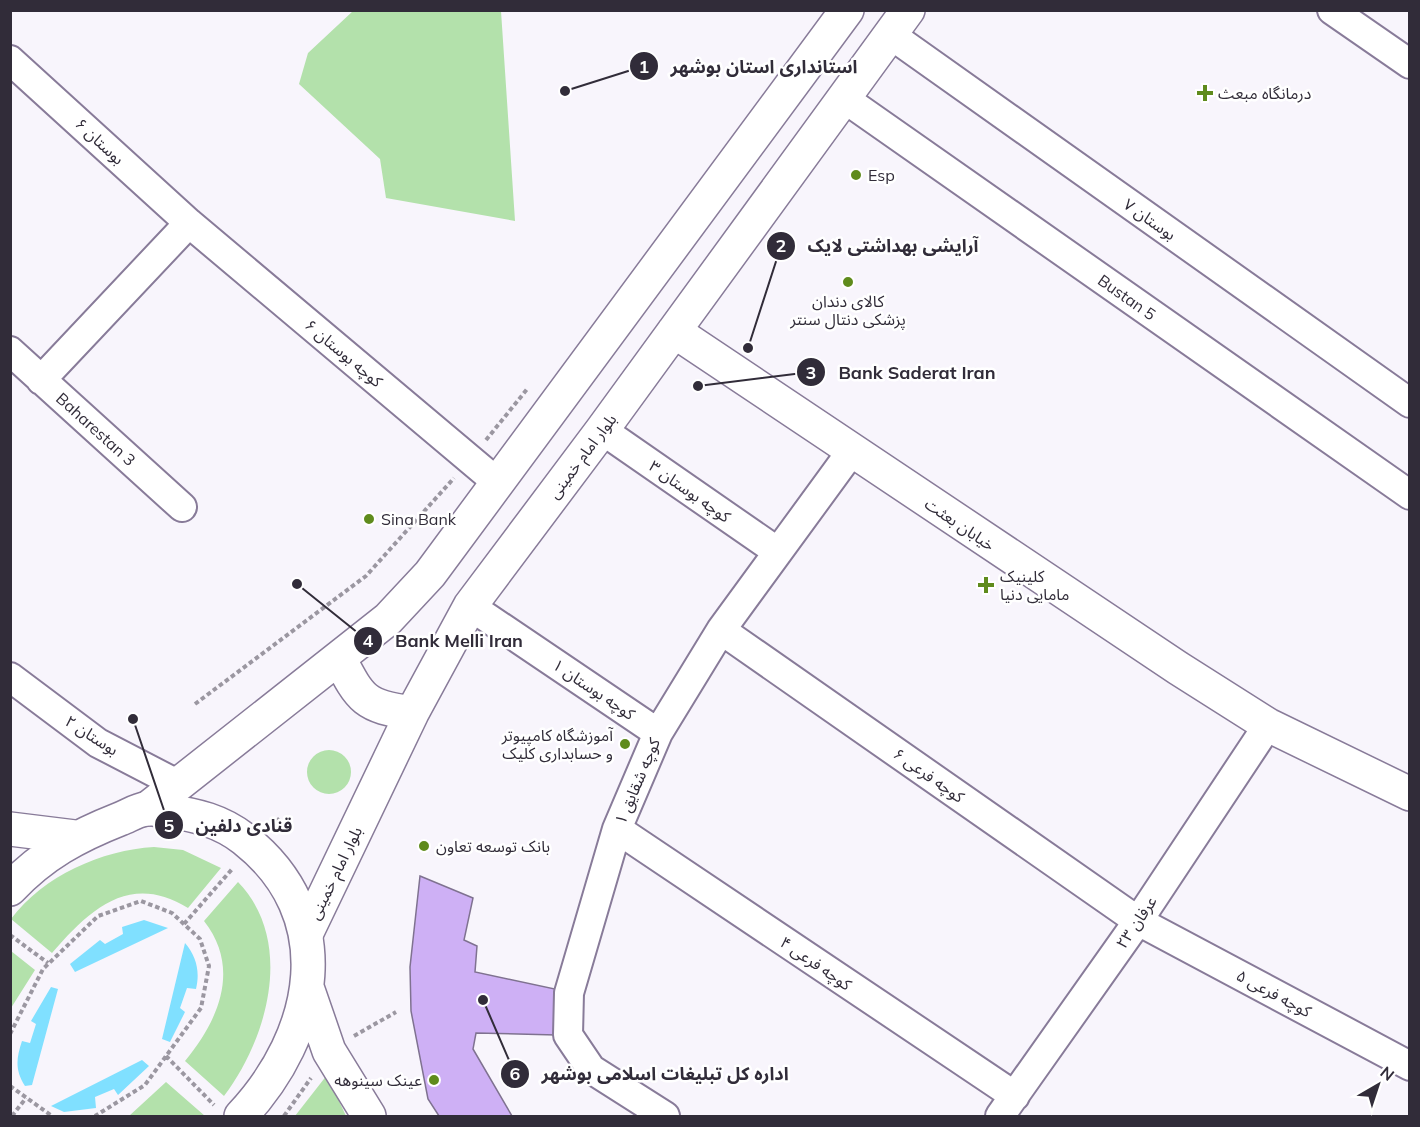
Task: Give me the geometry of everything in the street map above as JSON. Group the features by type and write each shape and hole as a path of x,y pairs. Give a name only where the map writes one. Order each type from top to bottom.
{"street":[{"path":"10,889 25,874 75,837 147,808 388,619 430,574 847,10"},
{"path":"1332,10 1410,64"},
{"name":"بلوار امام خمینی","path":"307,932 412,713 470,606 602,430 899,23"},
{"name":"بوستان ۷","path":"899,23 1410,403"},
{"name":"بوستان ۶","path":"10,60 189,223"},
{"name":"Bustan 5","path":"845,99 1410,495"},
{"path":"41,380 189,223"},
{"name":"کوچه بوستان ۶","path":"189,223 498,483"},
{"name":"خیابان بعثت","path":"674,331 851,452 1168,662 1268,725 1410,794"},
{"name":"Baharestan 3","path":"10,351 182,507"},
{"name":"کوچه بوستان ۳","path":"602,430 778,552"},
{"name":"کوچه شقایق ۱","path":"665,1116 591,1069 568,1035 569,993 617,829 658,733 721,630 851,452"},
{"name":"کوچه بوستان ۱","path":"470,606 658,733"},
{"name":"کوچه فرعی ۶","path":"721,630 1138,921"},
{"path":"339,658 357,693 379,708 412,713"},
{"name":"بوستان ۲","path":"10,676 98,743 179,785"},
{"name":"عرفان ۲۳","path":"1007,1106 1138,921 1268,725"},
{"path":"147,808 199,816 239,835 267,857 291,891 307,932 308,990 329,1051 369,1116"},
{"path":"10,829 75,837"},
{"name":"کوچه فرعی ۴","path":"617,829 1007,1106"},
{"name":"کوچه فرعی ۵","path":"1138,921 1410,1066"},
{"path":"230,1113 286,1056 308,990"}],"path":[{"path":"195,705 366,576 470,459 536,379"},
{"path":"10,1034 43,969 98,916 141,901 172,913 200,939 209,966 201,1008 145,1085 95,1116"},
{"path":"10,935 48,963"},
{"path":"166,1056 230,1113"},
{"path":"10,1086 52,1116"},
{"path":"12,1116 26,1098"}],"green space":[{"path":"353,11 501,11 515,221 386,198 380,159 299,84 308,53"},
{"path":"329,750 345,756 351,772 345,788 329,794 313,788 307,772 313,756"},
{"path":"154,847 183,850 221,868 188,908 167,898 148,894 130,895 112,900 81,922 52,953 11,919 40,890 75,868 114,853"},
{"path":"238,882 256,906 266,932 270,960 269,989 263,1018 253,1046 240,1073 224,1096 185,1061 208,1028 221,993 223,975 221,957 215,939 204,921"},
{"path":"11,951 35,970 11,1008"},
{"path":"327,1075 346,1116 295,1116"},
{"path":"166,1082 205,1116 129,1116"}],"water":[{"path":"144,920 168,928 75,972 70,964 100,940 105,944 123,934 122,927"},
{"path":"185,943 195,959 197,983 196,989 187,988 180,1008 185,1012 170,1042 162,1039"},
{"path":"51,987 58,989 32,1085 25,1086 18,1069 20,1047 22,1041 30,1043 36,1024 31,1021"},
{"path":"142,1060 149,1066 118,1095 114,1089 95,1097 96,1108 64,1112 51,1106"}],"building":[{"path":"420,876 473,898 464,940 477,946 475,972 555,989 556,1035 476,1033 473,1049 512,1116 439,1116 428,1099 411,1011 410,967"}],"place":[{"name":"استانداری استان بوشهر","path":"565,91"},
{"name":"درمانگاه مبعث","path":"1205,93"},
{"name":"Esp","path":"856,175"},
{"name":"کالای دندان پزشکی دنتال سنتر","path":"848,282"},
{"name":"آرایشی بهداشتی لایک","path":"748,348"},
{"name":"Bank Saderat Iran","path":"698,386"},
{"name":"Sina Bank","path":"369,519"},
{"name":"Bank Melli Iran","path":"297,584"},
{"name":"کلینیک مامایی دنیا","path":"986,585"},
{"name":"قنادی دلفین","path":"133,719"},
{"name":"آموزشگاه کامپیوتر و حسابداری کلیک","path":"625,744"},
{"name":"بانک توسعه تعاون","path":"424,846"},
{"name":"اداره کل تبلیغات اسلامی بوشهر","path":"483,1000"},
{"name":"عینک سینوهه","path":"434,1080"}]}
